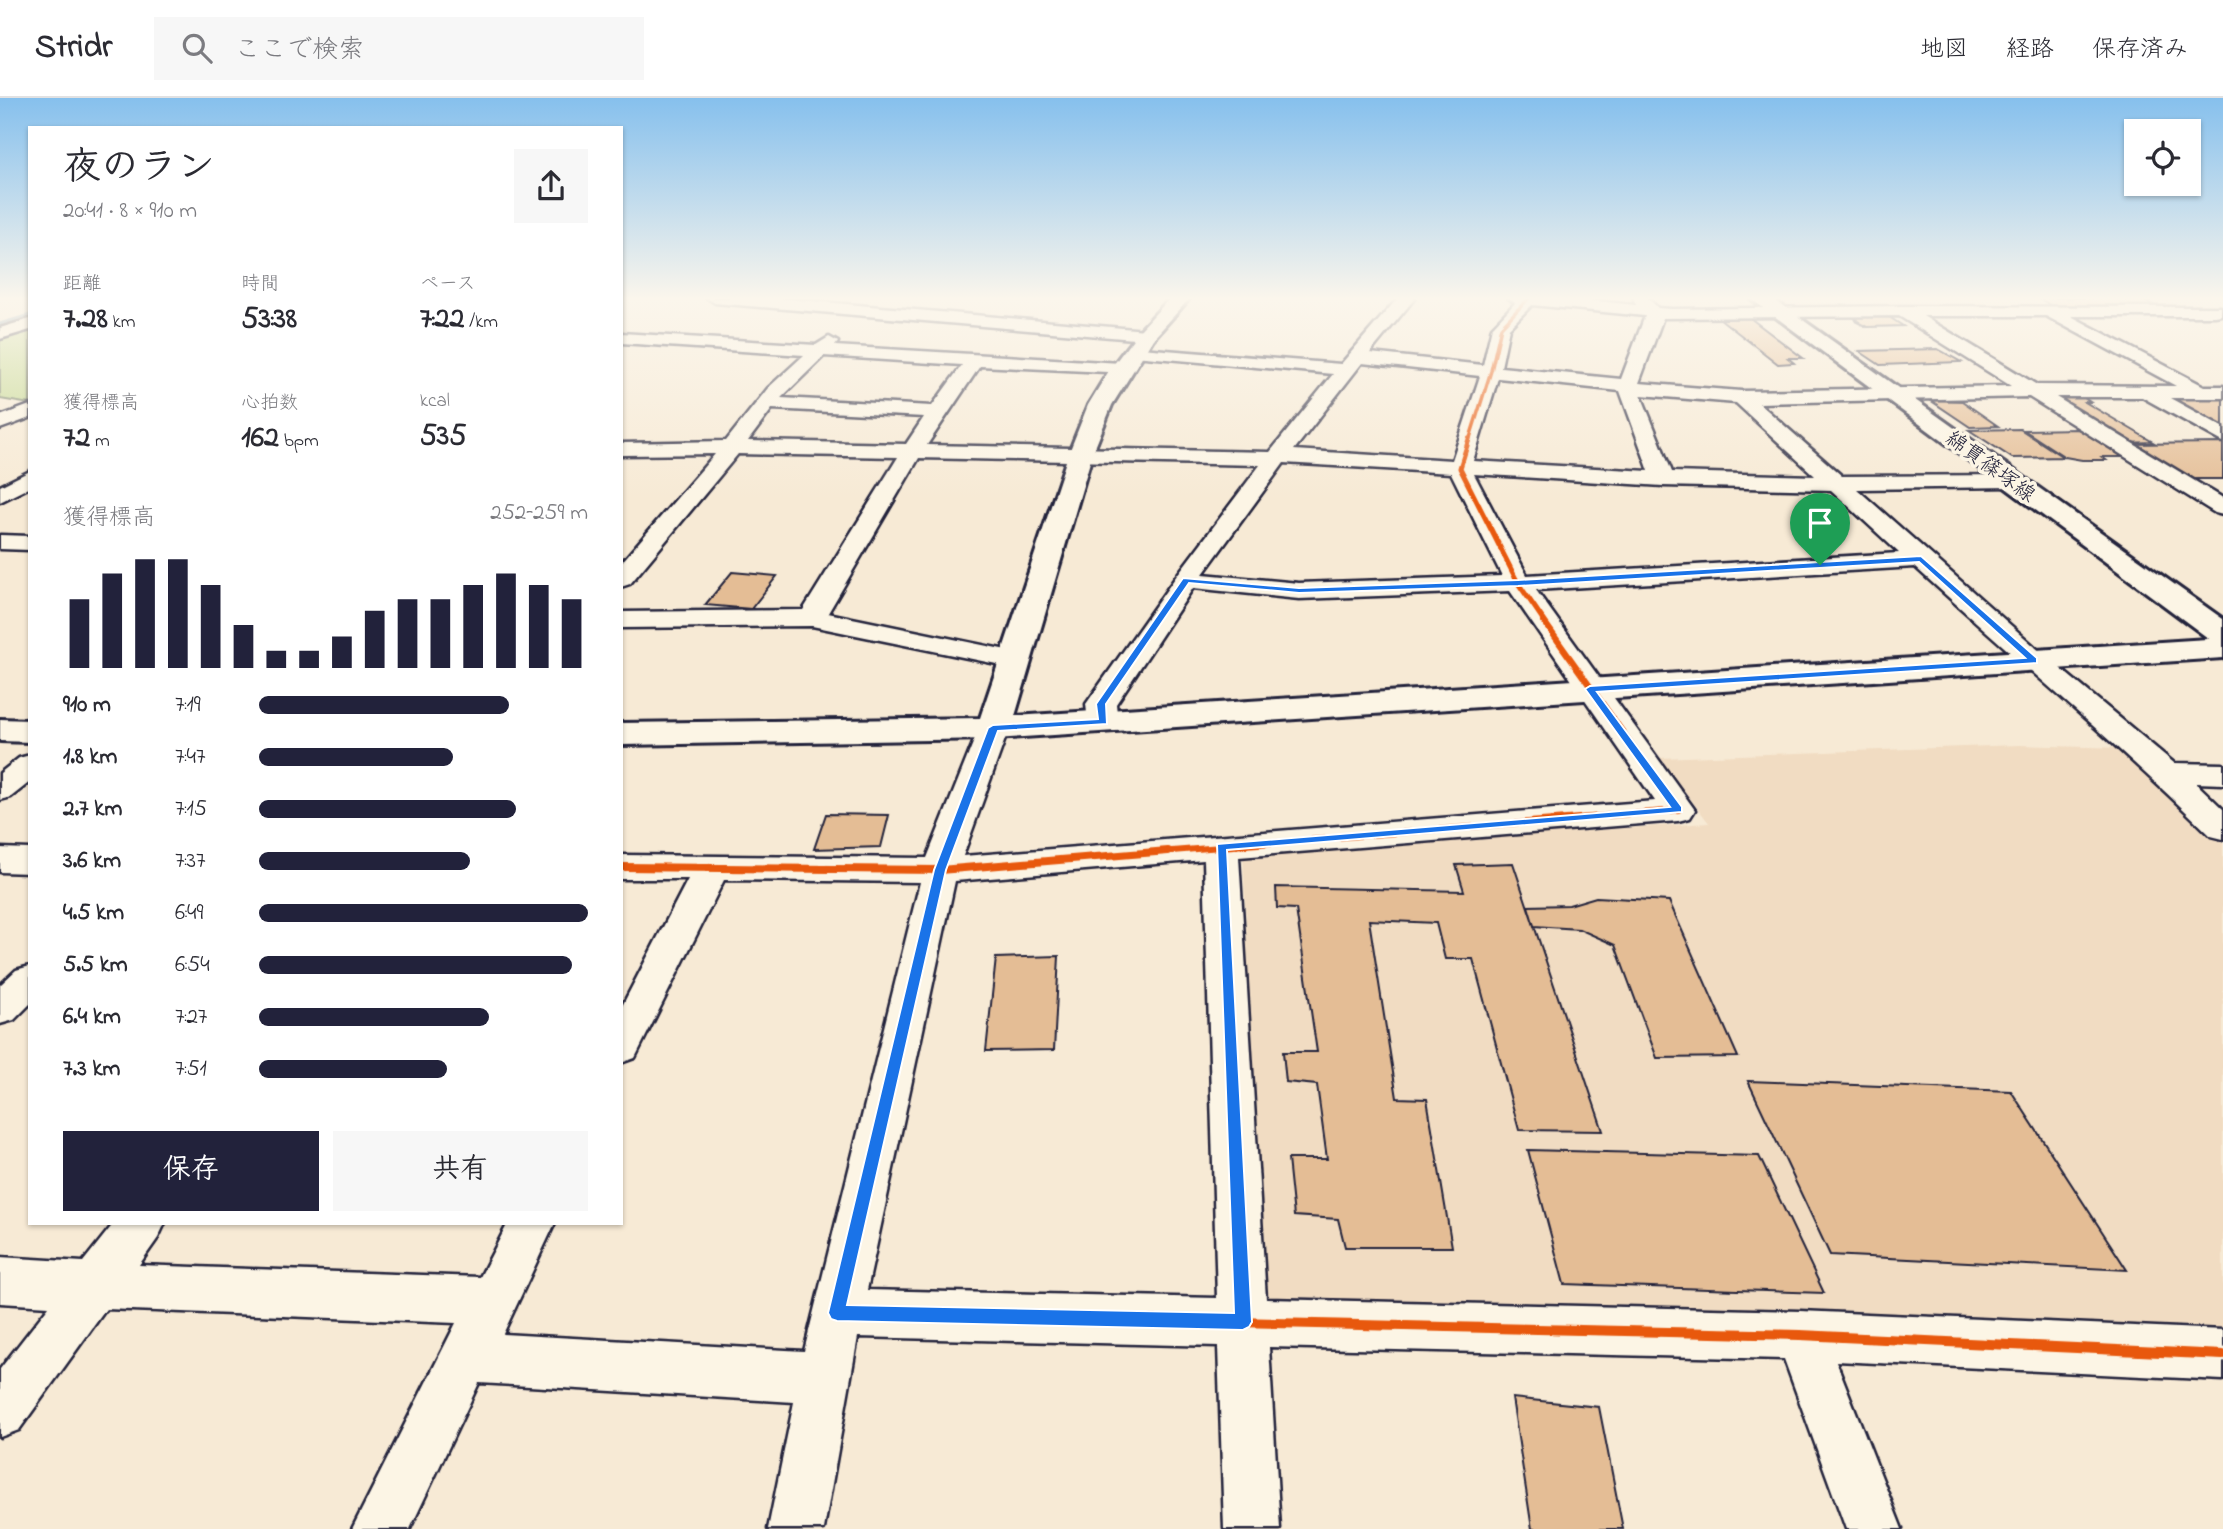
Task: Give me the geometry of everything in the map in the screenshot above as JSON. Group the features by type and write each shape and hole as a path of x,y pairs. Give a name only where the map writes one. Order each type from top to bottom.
{"street":[{"path":"623,577 766,403 802,365"},
{"path":"812,618 911,450 972,365"},
{"path":"796,1529 837,1313 940,870 1016,660 1080,455 1100,405 1126,365"},
{"path":"1103,722 1101,704 1186,580 1351,365"},
{"path":"1383,365 1491,371 1628,386 1643,390 1741,397 2035,391 2223,392"},
{"path":"623,867 940,870 1678,810 1590,689 1518,583 1460,468 1492,365"},
{"path":"1637,365 1628,386 1663,479"},
{"name":"綿貫篠塚線","path":"1851,365 2223,634"},
{"path":"1992,365 2222,507"},
{"path":"2150,365 2201,392"},
{"path":"2144,392 2223,436"},
{"path":"1741,397 2033,660 2166,773 2223,828"},
{"path":"766,403 936,412"},
{"path":"0,404 28,410"},
{"path":"0,423 28,411"},
{"path":"623,449 732,447 1277,458 1663,479 1837,483 2011,480"},
{"path":"0,495 28,479"},
{"path":"0,542 28,543"},
{"path":"1186,580 1299,591 1518,583 1921,559"},
{"path":"623,620 812,618 1016,660"},
{"path":"623,734 993,728 2223,648"},
{"path":"0,730 28,731"},
{"path":"0,790 28,767"},
{"path":"2166,773 2223,775"},
{"path":"1221,846 1252,1529"},
{"path":"0,860 28,861"},
{"path":"623,1043 713,866"},
{"path":"0,1009 28,982"},
{"path":"0,1411 140,1225"},
{"path":"380,1529 531,1225"},
{"path":"0,1280 492,1301"},
{"path":"837,1313 1800,1335 2223,1355"},
{"path":"1800,1335 1874,1529"},
{"path":"465,1357 823,1378"}],"shaded area":[{"path":"2019,745 2124,748 2223,843 2223,1333 1262,1297 1243,852 1709,823 1659,758"}],"green space":[{"path":"0,365 28,365 28,404 0,399"}],"building":[{"path":"2057,396 2084,398 2090,402 2085,402 2153,442 2125,443 2052,399 2062,399"},
{"path":"2223,398 2223,428 2169,399"},
{"path":"1930,400 1962,401 1998,426 1970,427"},
{"path":"2020,429 2063,457 2012,458 1969,430"},
{"path":"2078,429 2124,457 2082,460 2065,457 2024,430"},
{"path":"2223,443 2223,479 2190,479 2126,444"},
{"path":"732,572 777,576 751,609 705,605"},
{"path":"826,814 889,815 881,847 814,849"},
{"path":"1513,863 1603,1131 1519,1130 1473,959 1445,959 1436,923 1369,920 1397,1098 1427,1099 1452,1247 1345,1247 1338,1219 1294,1216 1288,1159 1327,1159 1317,1085 1286,1082 1283,1052 1317,1052 1296,909 1277,908 1276,887 1464,891 1456,865"},
{"path":"1596,897 1669,901 1738,1057 1657,1058 1615,945 1579,929 1534,926 1528,906 1569,905"},
{"path":"1059,956 1054,1050 986,1051 996,958"},
{"path":"1748,1081 2011,1091 2127,1270 1830,1255"},
{"path":"1528,1150 1759,1156 1824,1293 1564,1284"},
{"path":"1512,1398 1599,1407 1623,1529 1532,1529"}],"cycle path":[{"path":"623,867 940,870 1678,810 1590,689 1518,583 1460,468 1492,365"},
{"path":"837,1313 1800,1335 2223,1355"}],"route":[{"path":"1921,559 2033,660 1590,689 1678,810 1221,846 1243,1322 837,1313 940,870 993,728 1103,722 1101,704 1186,580 1299,591 1518,583 1820,565 1921,559"}]}
